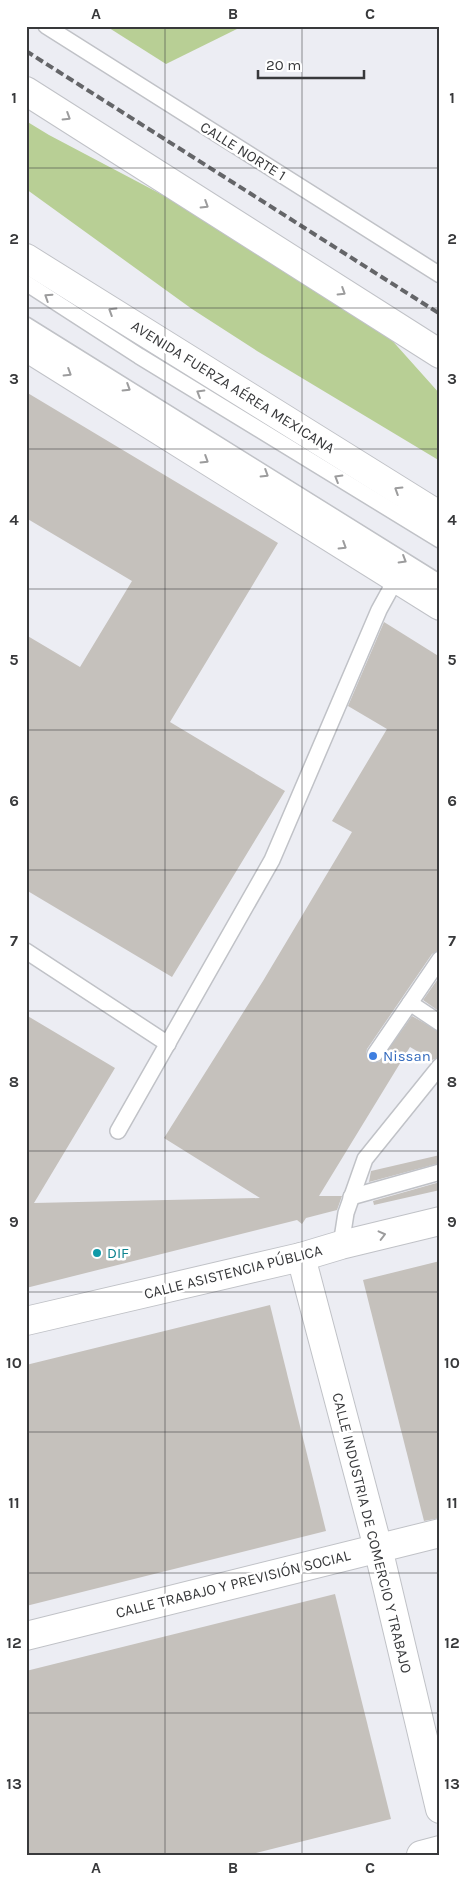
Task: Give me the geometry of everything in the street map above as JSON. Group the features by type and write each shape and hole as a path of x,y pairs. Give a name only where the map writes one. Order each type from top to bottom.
{"street":[{"path":"26,91 440,354"},
{"name":"AVENIDA FUERZA AÉREA MEXICANA","path":"26,258 440,516"},
{"path":"26,348 440,606"},
{"name":"CALLE ASISTENCIA PÚBLICA","path":"26,1321 301,1257 341,1245 440,1221"},
{"name":"CALLE INDUSTRIA DE COMERCIO Y TRABAJO","path":"301,1257 378,1548 440,1809"},
{"name":"CALLE TRABAJO Y PREVISIÓN SOCIAL","path":"26,1636 440,1533"},
{"path":"421,1855 440,1850"}],"lane":[{"name":"CALLE NORTE 1","path":"46,26 440,275"},
{"path":"26,283 139,356 440,540"},
{"path":"26,325 440,583"},
{"path":"402,330 440,368"},
{"path":"118,1132 272,860 379,610 396,579"},
{"path":"26,951 168,1044"},
{"path":"374,1054 440,959"},
{"path":"410,1003 440,1023"},
{"path":"341,1245 346,1213 364,1159 440,1066"},
{"path":"351,1197 440,1172"}],"green space":[{"path":"106,26 243,26 166,64"},
{"path":"26,121 261,247 372,318 440,394 440,461 257,351 192,309 26,189"}],"building":[{"path":"26,392 278,543 170,722 285,791 172,977 26,890 26,635 80,667 132,581 26,518"},
{"path":"384,622 440,657 440,950 432,954 367,1049 366,1054 370,1062 379,1062 412,1016 440,1032 440,1057 432,1060 410,1047 319,1196 342,1196 337,1210 306,1218 302,1224 297,1220 26,1288 26,1015 115,1068 34,1203 260,1198 164,1138 263,981 352,832 332,821 387,729 348,706"},
{"path":"440,976 440,1012 423,1000"},
{"path":"440,1155 440,1163 369,1182 371,1171"},
{"path":"440,1182 440,1190 374,1205 373,1201"},
{"path":"440,1261 440,1518 424,1521 363,1280"},
{"path":"270,1305 326,1531 26,1606 26,1365"},
{"path":"335,1594 391,1819 248,1855 26,1855 26,1671"}],"railway":[{"path":"26,51 440,314"}],"place":[{"name":"Nissan","path":"373,1056"},
{"name":"DIF","path":"97,1253"}]}
